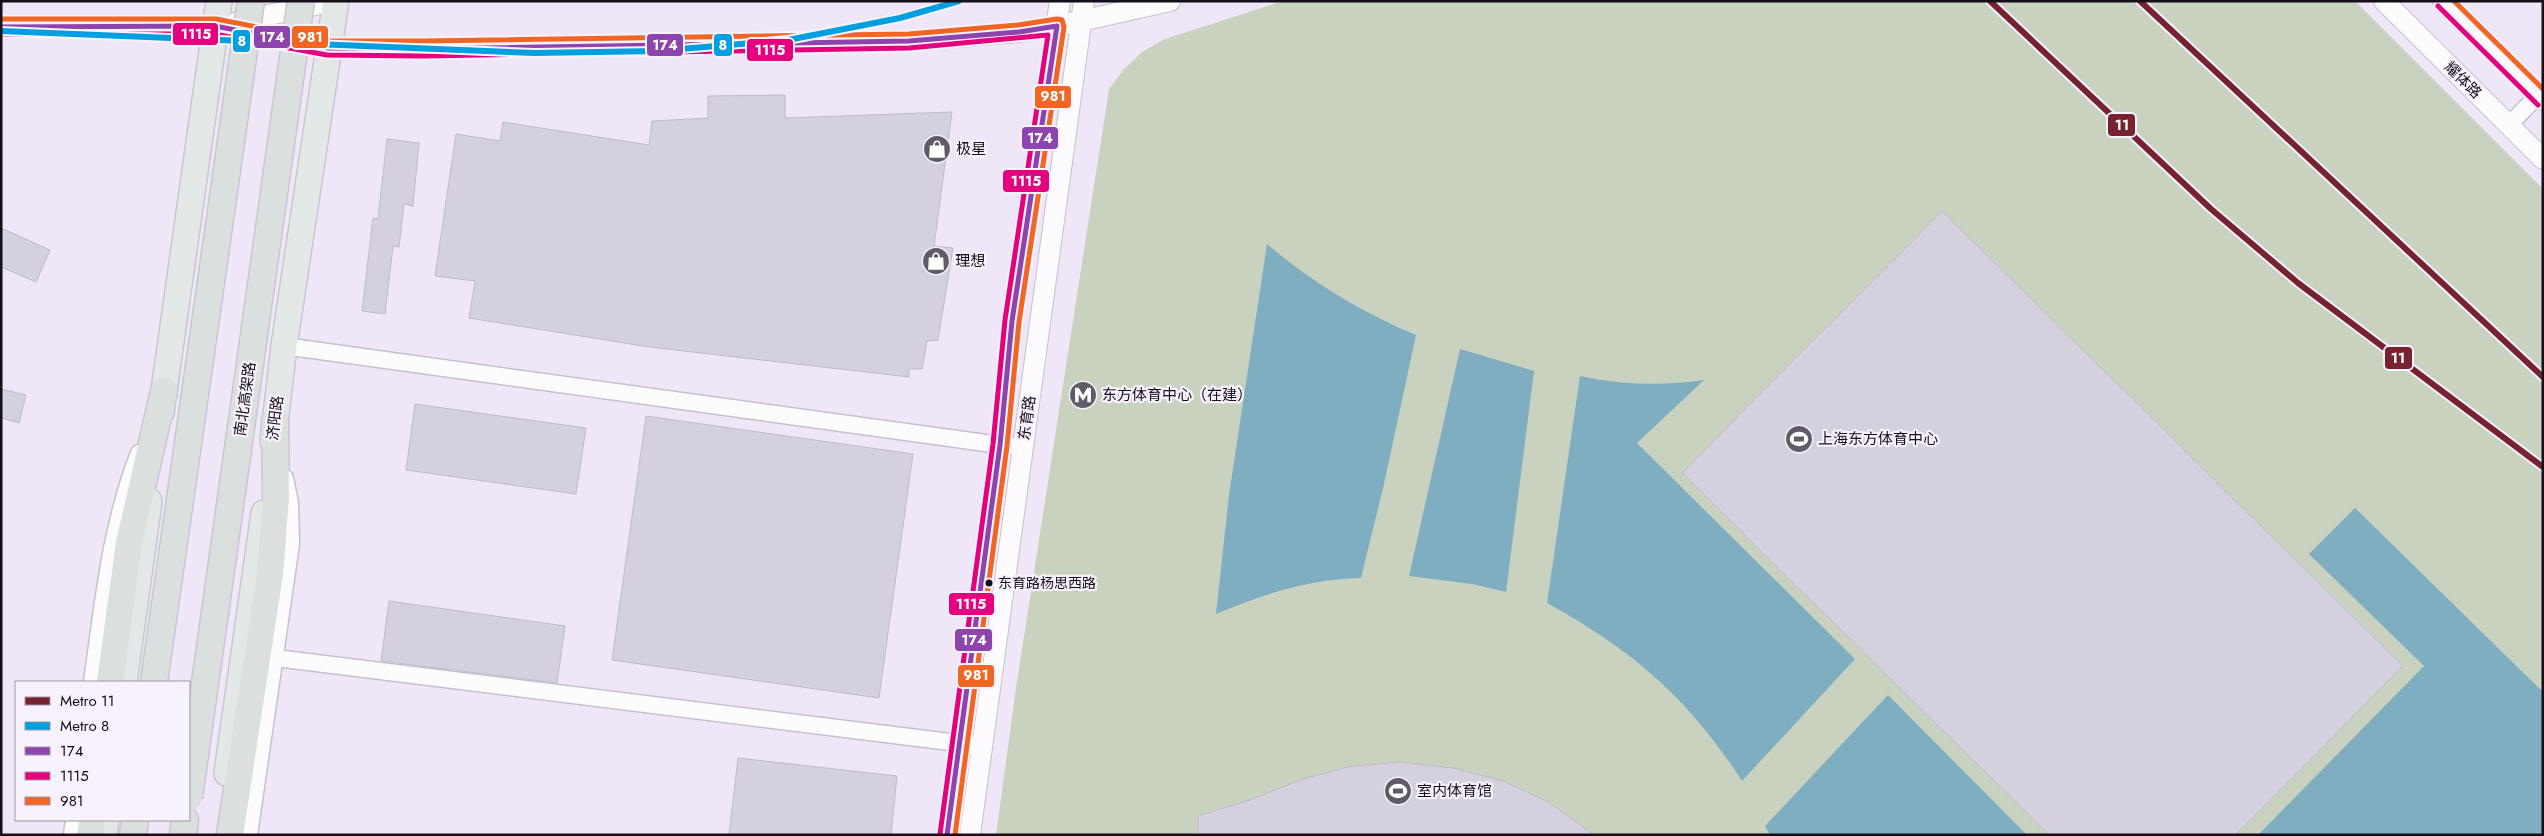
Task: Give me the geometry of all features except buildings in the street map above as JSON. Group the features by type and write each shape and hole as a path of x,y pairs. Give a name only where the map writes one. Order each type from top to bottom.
{"highway":[{"path":"154,681 251,1"},
{"name":"南北高架路","path":"190,790 301,1"},
{"path":"110,681 129,543 164,391"},
{"path":"230,835 270,574 276,498 275,420"},
{"path":"90,835 92,821"},
{"path":"133,835 135,821"},
{"path":"183,835 186,821"}],"main road":[{"path":"124,681 219,1"},
{"name":"济阳路","path":"218,835 284,346 334,1"},
{"path":"104,835 106,821"}],"street":[{"path":"215,26 334,1"},
{"name":"东育路","path":"947,835 1000,445 1012,321 1060,1"},
{"name":"东育路","path":"970,835 1084,1"},
{"path":"1,27 215,26 328,48 423,50 909,41 1010,33 1057,26 1170,1"},
{"name":"耀体路","path":"2384,1 2543,160"},
{"path":"2443,1 2541,95 2509,126"},
{"path":"284,346 1023,447"},
{"path":"92,681 111,543 133,468 164,391"},
{"path":"249,835 291,544 290,503 275,420"},
{"path":"276,658 959,745 982,746"},
{"path":"72,835 74,821"}],"green space":[{"name":"上海东方体育中心","path":"1283,1 2355,1 2543,189 2543,835 996,835 1016,688 1109,89 1124,69 1142,52 1165,39"}],"water":[{"path":"1267,244 1338,296 1376,317 1416,335 1384,484 1361,578 1323,581 1287,589 1216,614 1229,495"},
{"path":"1460,349 1534,371 1506,592 1472,584 1409,576"},
{"path":"1580,376 1642,384 1704,380 1637,443 1855,659 1742,781 1701,725 1657,679 1633,658 1606,639 1547,603"},
{"path":"2355,508 2543,692 2543,835 2258,835 2424,666 2309,554"},
{"path":"1888,695 2027,835 1770,835 1765,826"}],"metro line":[{"name":"8","path":"1,31 535,53 657,51 788,40 900,18 959,1"},
{"name":"11","path":"1990,1 2211,209 2298,283 2543,467"},
{"name":"11","path":"2140,1 2543,377"}],"transit line":[{"name":"981","path":"2454,1 2543,89"},
{"name":"1115","path":"2438,6 2538,105"},
{"name":"981","path":"1,19 216,19 329,41 909,34 1062,20 1064,27 1019,322 1007,446 955,835"},
{"name":"174","path":"1,27 215,26 328,48 423,49 909,41 1019,32 1057,26 1012,321 1000,445 947,835"},
{"name":"1115","path":"1,34 214,34 327,55 423,56 909,48 1048,35 1005,320 993,444 940,834"}],"place":[{"name":"极星","path":"937,149"},
{"name":"理想","path":"936,261"},
{"name":"东方体育中心（在建）","path":"1083,395"},
{"name":"上海东方体育中心","path":"1799,439"},
{"name":"东育路杨思西路","path":"989,583"},
{"name":"室内体育馆","path":"1398,791"}]}
